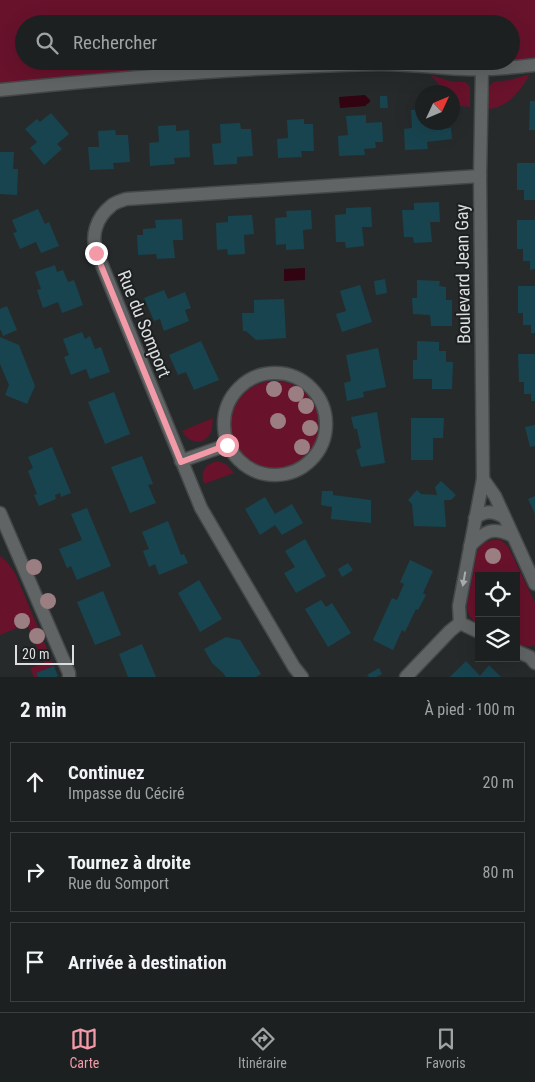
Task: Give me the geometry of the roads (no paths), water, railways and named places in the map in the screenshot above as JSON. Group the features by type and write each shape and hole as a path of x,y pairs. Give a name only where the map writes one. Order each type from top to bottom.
{"street":[{"path":"520,66 535,65"},
{"path":"0,90 129,78 254,70"},
{"name":"Boulevard Jean Gay","path":"460,623 459,606 483,479 480,176 482,70"},
{"name":"Rue du Somport","path":"302,677 294,668 200,508 93,245 94,231 101,216 112,204 126,199 480,176"},
{"path":"281,373 298,378 313,389 323,404 327,422 325,440 317,456 304,468 287,475 269,476 252,471 237,460 227,445 223,427 225,409 233,393 246,381 263,374 281,373"},
{"path":"181,462 227,445"},
{"path":"483,479 494,496 535,584"},
{"path":"475,518 480,514 494,512 504,517"},
{"path":"0,513 4,531 69,673 68,677"},
{"path":"470,546 482,536 496,530 513,536"},
{"path":"406,677 460,623 475,630"},
{"path":"520,653 533,658"}]}
